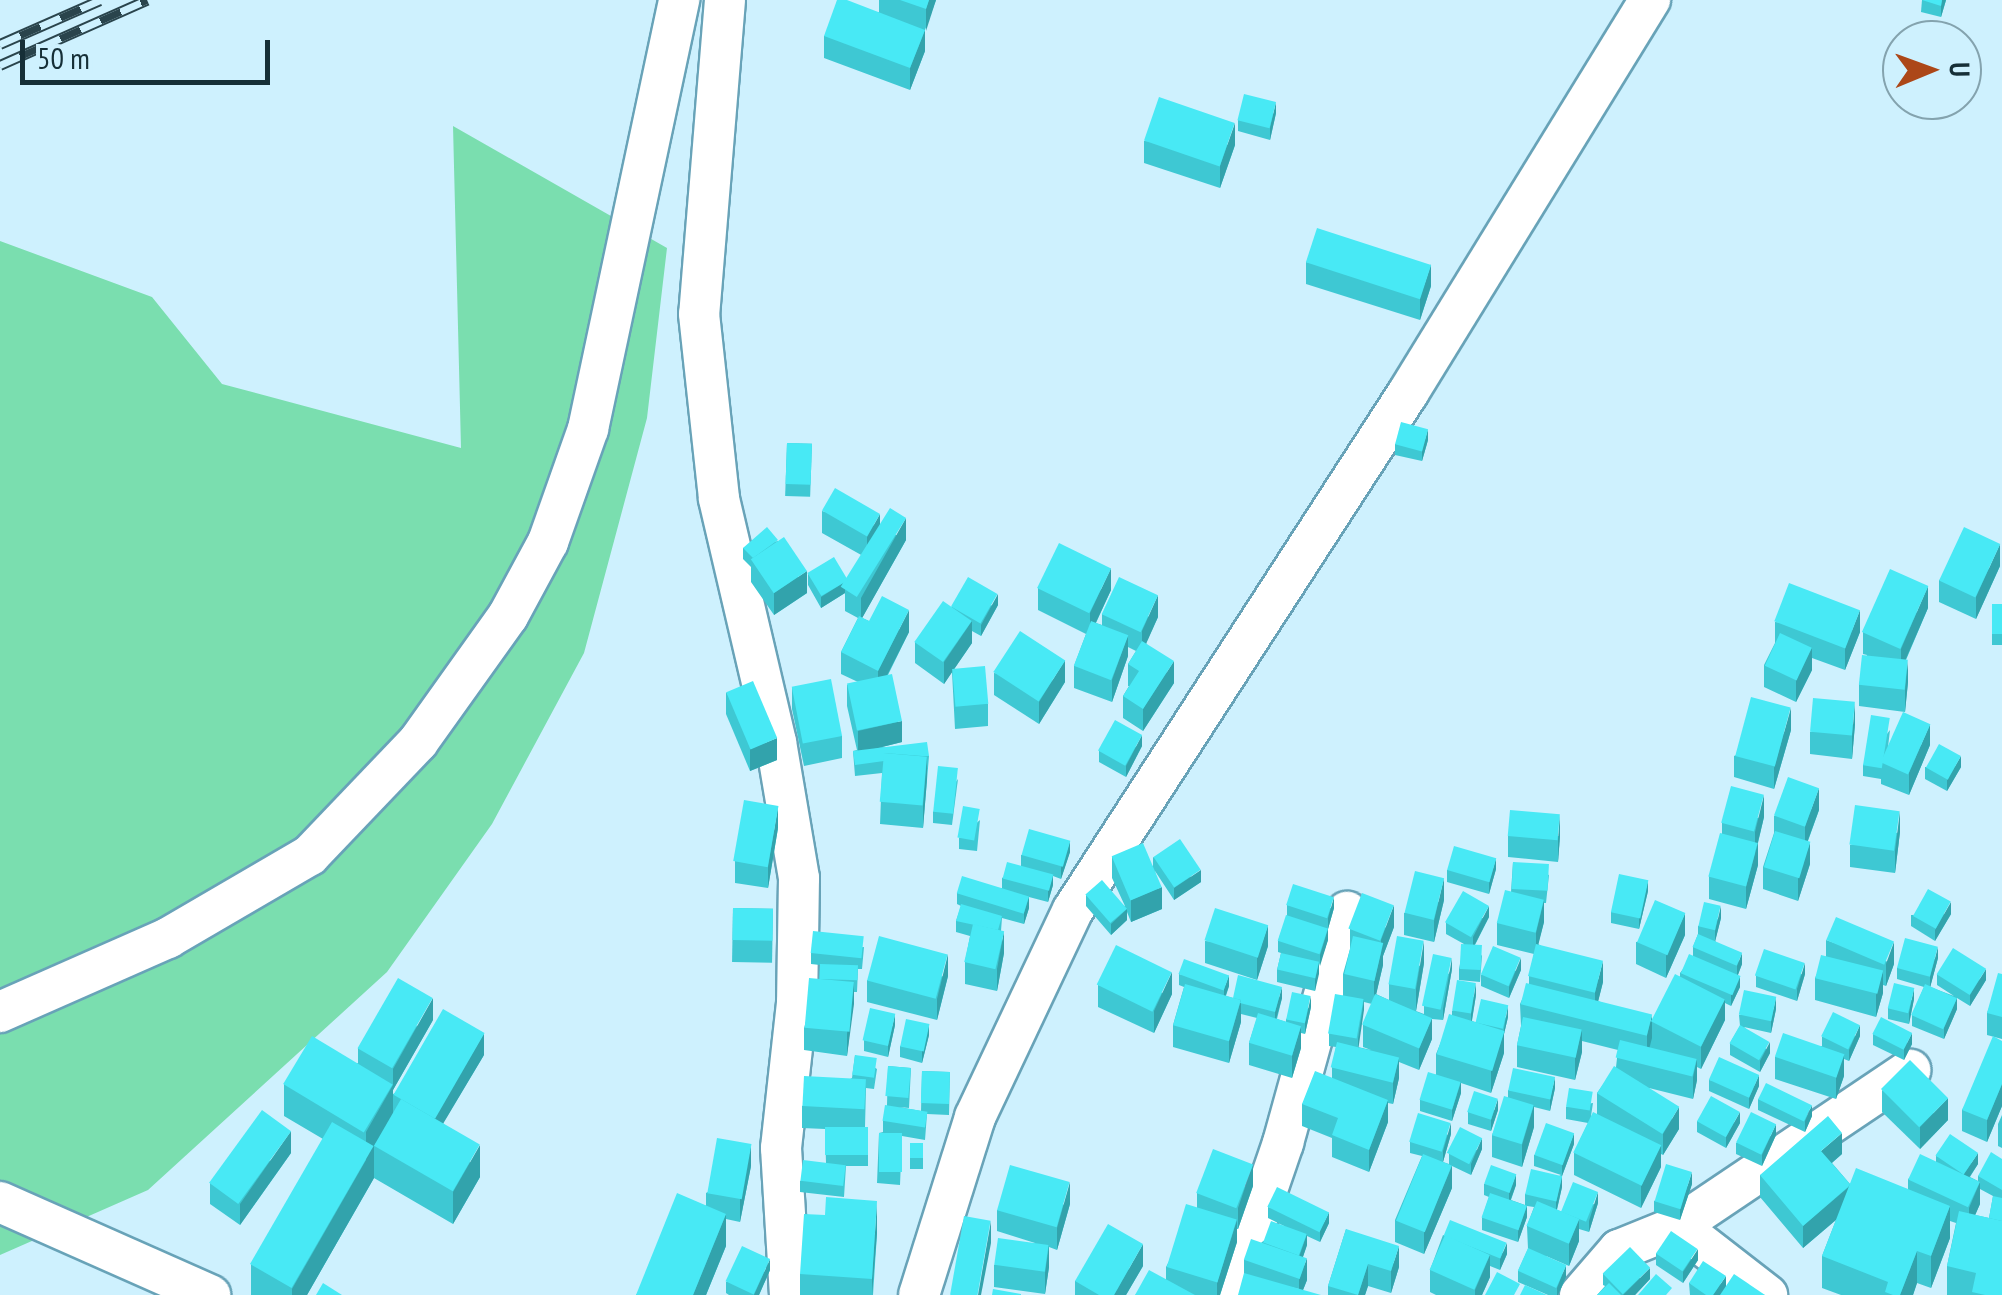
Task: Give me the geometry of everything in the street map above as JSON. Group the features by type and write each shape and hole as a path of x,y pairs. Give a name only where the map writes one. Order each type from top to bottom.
{"street":[{"path":"0,1012 168,938 310,855 418,742 508,616 548,542 588,428 679,0"},
{"path":"725,0 699,314 719,499 776,742 798,878 797,1002 781,1148 790,1295"},
{"path":"919,1295 974,1117 1073,910 1408,393 1650,0"},
{"path":"1231,1295 1283,1143 1347,912"},
{"path":"1580,1295 1619,1250 1678,1226 1910,1070"},
{"path":"0,1202 210,1295"},
{"path":"1678,1226 1767,1295"}],"green space":[{"path":"453,126 667,248 647,418 584,653 492,824 387,972 148,1190 0,1255 0,241 152,297 222,384 461,448"}],"building":[{"path":"837,0 847,0 925,30 910,68 824,36"},
{"path":"900,0 929,0 926,9"},
{"path":"1244,94 1276,102 1269,128 1237,120"},
{"path":"1159,97 1235,123 1220,167 1144,140"},
{"path":"1317,228 1431,265 1420,299 1306,262"},
{"path":"1401,422 1428,429 1422,451 1395,444"},
{"path":"787,443 812,444 811,485 786,484"},
{"path":"835,488 880,514 867,537 822,511"},
{"path":"890,508 906,518 857,597 841,587"},
{"path":"767,527 778,540 753,558 743,548"},
{"path":"1964,527 2000,544 1975,597 1939,580"},
{"path":"784,537 807,571 774,593 751,559"},
{"path":"1059,543 1111,568 1089,613 1037,588"},
{"path":"834,557 848,580 821,596 807,573"},
{"path":"1890,569 1928,586 1900,649 1862,632"},
{"path":"968,577 997,594 980,623 951,606"},
{"path":"1119,577 1158,595 1141,632 1102,614"},
{"path":"1789,583 1860,610 1845,649 1774,621"},
{"path":"882,596 909,610 878,671 841,652 859,616 869,621"},
{"path":"943,601 972,621 943,662 914,642"},
{"path":"1992,604 2002,604 2002,634 1992,634"},
{"path":"1091,621 1128,635 1111,680 1074,666"},
{"path":"1020,631 1065,660 1039,702 993,672"},
{"path":"1780,633 1812,648 1797,680 1765,666"},
{"path":"1142,641 1174,661 1143,709 1123,696 1139,671 1128,664"},
{"path":"1862,655 1908,660 1905,690 1859,685"},
{"path":"985,666 988,704 955,707 952,669"},
{"path":"892,674 902,721 857,731 847,684"},
{"path":"831,679 842,736 803,744 792,687"},
{"path":"753,681 777,738 751,749 726,692"},
{"path":"1751,697 1791,708 1775,767 1735,756"},
{"path":"1813,698 1855,702 1852,736 1810,732"},
{"path":"1903,712 1930,724 1908,774 1881,762"},
{"path":"1871,715 1890,718 1882,768 1863,765"},
{"path":"1115,720 1142,735 1125,766 1098,751"},
{"path":"927,742 929,756 884,753 884,761 855,765 853,751"},
{"path":"1939,744 1961,756 1948,780 1926,768"},
{"path":"884,753 927,757 923,806 880,802"},
{"path":"938,766 958,768 953,814 933,812"},
{"path":"1788,777 1819,788 1805,827 1774,816"},
{"path":"1731,786 1764,795 1754,832 1721,823"},
{"path":"744,800 778,806 768,867 733,861"},
{"path":"1855,805 1900,811 1894,851 1849,845"},
{"path":"963,806 980,809 974,840 957,838"},
{"path":"1510,810 1560,814 1558,840 1508,836"},
{"path":"1029,829 1070,841 1063,867 1022,855"},
{"path":"1775,831 1810,842 1799,878 1764,867"},
{"path":"1720,833 1758,843 1746,887 1708,876"},
{"path":"1180,839 1201,870 1174,888 1153,857"},
{"path":"1143,843 1162,887 1130,900 1112,856"},
{"path":"1454,846 1496,858 1489,882 1447,870"},
{"path":"1007,862 1053,874 1049,891 1003,878"},
{"path":"1513,862 1549,864 1548,891 1512,889"},
{"path":"1415,871 1444,878 1434,920 1405,913"},
{"path":"1619,874 1648,880 1640,918 1611,912"},
{"path":"962,876 1029,896 1024,914 957,893"},
{"path":"1102,880 1127,909 1110,923 1085,894"},
{"path":"1293,884 1334,897 1327,918 1286,905"},
{"path":"1928,889 1951,902 1936,929 1913,916"},
{"path":"1505,890 1544,900 1536,933 1497,923"},
{"path":"1463,891 1489,906 1471,937 1445,922"},
{"path":"1362,893 1394,905 1380,941 1348,928"},
{"path":"1655,900 1685,913 1667,955 1637,942"},
{"path":"1704,902 1721,906 1715,930 1698,926"},
{"path":"961,904 1002,916 998,930 956,921"},
{"path":"733,908 773,909 772,941 732,940"},
{"path":"1215,908 1268,925 1258,958 1204,940"},
{"path":"1286,915 1328,929 1320,954 1278,941"},
{"path":"1836,917 1894,942 1884,965 1826,940"},
{"path":"973,924 1004,931 995,969 964,962"},
{"path":"813,931 864,936 861,958 811,953"},
{"path":"1698,934 1742,953 1737,966 1693,947"},
{"path":"879,936 948,954 936,999 867,980"},
{"path":"1353,936 1383,943 1374,981 1344,974"},
{"path":"1397,936 1424,941 1415,989 1388,984"},
{"path":"1905,938 1938,947 1930,977 1897,968"},
{"path":"1461,944 1482,945 1481,970 1460,969"},
{"path":"1536,944 1603,961 1595,993 1528,976"},
{"path":"1116,945 1172,972 1152,1012 1097,985"},
{"path":"1493,946 1521,958 1509,986 1481,975"},
{"path":"1953,948 1986,969 1970,995 1937,974"},
{"path":"1764,949 1805,963 1796,989 1755,975"},
{"path":"1281,953 1319,962 1315,978 1277,970"},
{"path":"1433,954 1452,958 1441,1010 1422,1006"},
{"path":"1689,954 1741,976 1732,995 1681,973"},
{"path":"1821,955 1883,970 1877,994 1815,978"},
{"path":"1184,959 1229,975 1224,990 1179,974"},
{"path":"820,964 858,965 857,980 819,979"},
{"path":"1998,973 2002,974 2002,1017 1987,1013"},
{"path":"1675,974 1725,999 1701,1047 1651,1021"},
{"path":"1238,975 1282,987 1275,1012 1233,998"},
{"path":"398,978 433,998 392,1068 358,1048"},
{"path":"809,978 854,982 849,1032 805,1028"},
{"path":"1457,980 1476,983 1471,1014 1452,1011"},
{"path":"1526,983 1652,1014 1647,1036 1521,1004"},
{"path":"1894,983 1914,988 1908,1013 1888,1008"},
{"path":"1185,984 1241,1000 1229,1041 1173,1025"},
{"path":"1925,984 1957,998 1943,1029 1911,1015"},
{"path":"1744,990 1776,997 1771,1021 1739,1014"},
{"path":"1292,992 1311,996 1305,1023 1286,1019"},
{"path":"1335,994 1364,999 1357,1038 1328,1033"},
{"path":"1375,994 1432,1018 1419,1049 1362,1024"},
{"path":"1481,999 1508,1005 1503,1029 1476,1022"},
{"path":"870,1008 895,1014 888,1046 863,1040"},
{"path":"443,1009 485,1033 435,1119 394,1095"},
{"path":"1833,1012 1860,1025 1848,1049 1821,1036"},
{"path":"1258,1013 1301,1026 1292,1056 1249,1043"},
{"path":"1449,1014 1504,1031 1492,1071 1437,1054"},
{"path":"1523,1017 1582,1029 1576,1058 1517,1045"},
{"path":"1881,1017 1912,1033 1904,1050 1872,1034"},
{"path":"906,1019 929,1024 924,1051 900,1046"},
{"path":"1740,1025 1769,1042 1759,1060 1730,1043"},
{"path":"1783,1033 1844,1054 1836,1078 1775,1057"},
{"path":"312,1036 393,1084 364,1132 283,1084"},
{"path":"1993,1036 2002,1041 2002,1084 1987,1120 1962,1110"},
{"path":"1620,1040 1697,1059 1692,1077 1616,1057"},
{"path":"1337,1042 1399,1057 1393,1083 1331,1067"},
{"path":"855,1055 877,1058 874,1078 852,1075"},
{"path":"1719,1057 1759,1075 1749,1098 1709,1080"},
{"path":"1910,1060 1948,1098 1919,1127 1881,1089"},
{"path":"888,1066 911,1068 908,1098 885,1096"},
{"path":"1614,1066 1679,1107 1662,1134 1597,1093"},
{"path":"1513,1068 1555,1077 1550,1099 1508,1090"},
{"path":"922,1071 950,1072 949,1104 921,1103"},
{"path":"1315,1071 1388,1100 1369,1150 1332,1135 1338,1118 1302,1104"},
{"path":"1428,1072 1461,1082 1452,1110 1420,1100"},
{"path":"804,1076 866,1079 864,1109 802,1106"},
{"path":"1766,1083 1812,1105 1804,1122 1758,1099"},
{"path":"1569,1088 1593,1092 1590,1111 1566,1107"},
{"path":"1474,1091 1498,1099 1491,1120 1467,1112"},
{"path":"1504,1096 1534,1105 1522,1144 1492,1135"},
{"path":"1711,1096 1740,1112 1726,1137 1697,1121"},
{"path":"401,1099 480,1144 453,1191 374,1146"},
{"path":"885,1105 927,1112 925,1128 882,1121"},
{"path":"262,1110 291,1131 238,1204 209,1183"},
{"path":"1593,1112 1661,1145 1642,1186 1573,1152"},
{"path":"1751,1112 1776,1124 1761,1155 1736,1143"},
{"path":"1418,1113 1451,1123 1442,1152 1409,1142"},
{"path":"1828,1116 1842,1133 1821,1151 1850,1184 1803,1226 1760,1175"},
{"path":"332,1122 374,1146 292,1288 250,1264"},
{"path":"1546,1123 1574,1133 1563,1165 1534,1155"},
{"path":"825,1127 868,1127 868,1155 825,1155"},
{"path":"1460,1127 1482,1138 1469,1164 1447,1153"},
{"path":"879,1133 902,1133 902,1172 879,1172"},
{"path":"1950,1134 1978,1153 1964,1175 1935,1156"},
{"path":"717,1138 751,1144 742,1199 707,1193"},
{"path":"910,1143 923,1143 923,1158 910,1158"},
{"path":"1213,1149 1253,1164 1236,1208 1196,1193"},
{"path":"1991,1152 2002,1159 2002,1190 1978,1176"},
{"path":"1423,1154 1452,1166 1425,1232 1396,1221"},
{"path":"1920,1154 1980,1182 1968,1207 1908,1179"},
{"path":"803,1160 846,1165 843,1186 800,1181"},
{"path":"1666,1164 1692,1172 1680,1209 1655,1201"},
{"path":"1010,1165 1070,1182 1057,1227 997,1210"},
{"path":"1491,1165 1516,1174 1510,1193 1484,1184"},
{"path":"1856,1168 1950,1206 1931,1256 1917,1251 1900,1295 1885,1292 1888,1282 1822,1256"},
{"path":"1531,1169 1562,1176 1556,1202 1525,1194"},
{"path":"1573,1182 1598,1192 1586,1222 1561,1212"},
{"path":"1277,1187 1329,1212 1319,1232 1267,1207"},
{"path":"677,1193 726,1214 693,1295 636,1295"},
{"path":"1490,1193 1527,1206 1518,1230 1482,1218"},
{"path":"1993,1196 2002,1198 2002,1221 1989,1218"},
{"path":"826,1197 877,1201 872,1279 800,1274 804,1214 825,1215"},
{"path":"1537,1201 1579,1219 1569,1244 1526,1226"},
{"path":"1186,1204 1237,1219 1217,1283 1167,1267"},
{"path":"1959,1211 2002,1221 2002,1295 1972,1292 1976,1273 1947,1266"},
{"path":"964,1216 991,1221 977,1295 950,1295"},
{"path":"1450,1220 1507,1243 1500,1259 1444,1236"},
{"path":"1271,1221 1307,1234 1299,1256 1263,1243"},
{"path":"1108,1224 1143,1244 1114,1295 1099,1295 1075,1281"},
{"path":"1346,1229 1399,1246 1391,1271 1368,1264 1358,1295 1328,1286"},
{"path":"1671,1231 1698,1249 1682,1271 1656,1253"},
{"path":"1445,1235 1490,1255 1474,1290 1430,1270"},
{"path":"998,1238 1049,1245 1045,1272 994,1265"},
{"path":"1251,1239 1307,1258 1300,1279 1244,1260"},
{"path":"742,1246 770,1259 754,1294 726,1281"},
{"path":"1630,1247 1650,1268 1623,1294 1603,1273"},
{"path":"1528,1248 1566,1265 1556,1288 1518,1271"},
{"path":"1703,1261 1726,1276 1713,1295 1706,1295 1689,1283"},
{"path":"1149,1270 1195,1295 1135,1295"},
{"path":"1497,1272 1520,1284 1514,1295 1485,1295"},
{"path":"1244,1273 1321,1295 1238,1295"},
{"path":"1656,1274 1672,1288 1666,1295 1638,1295"},
{"path":"1734,1274 1765,1295 1720,1295"},
{"path":"323,1283 342,1295 316,1295"},
{"path":"1609,1283 1621,1295 1597,1295"},
{"path":"1525,1285 1547,1295 1520,1295"},
{"path":"993,1289 1021,1294 1021,1295 992,1295"}],"railway":[{"path":"0,44 100,0"},
{"path":"0,65 147,0"}]}
